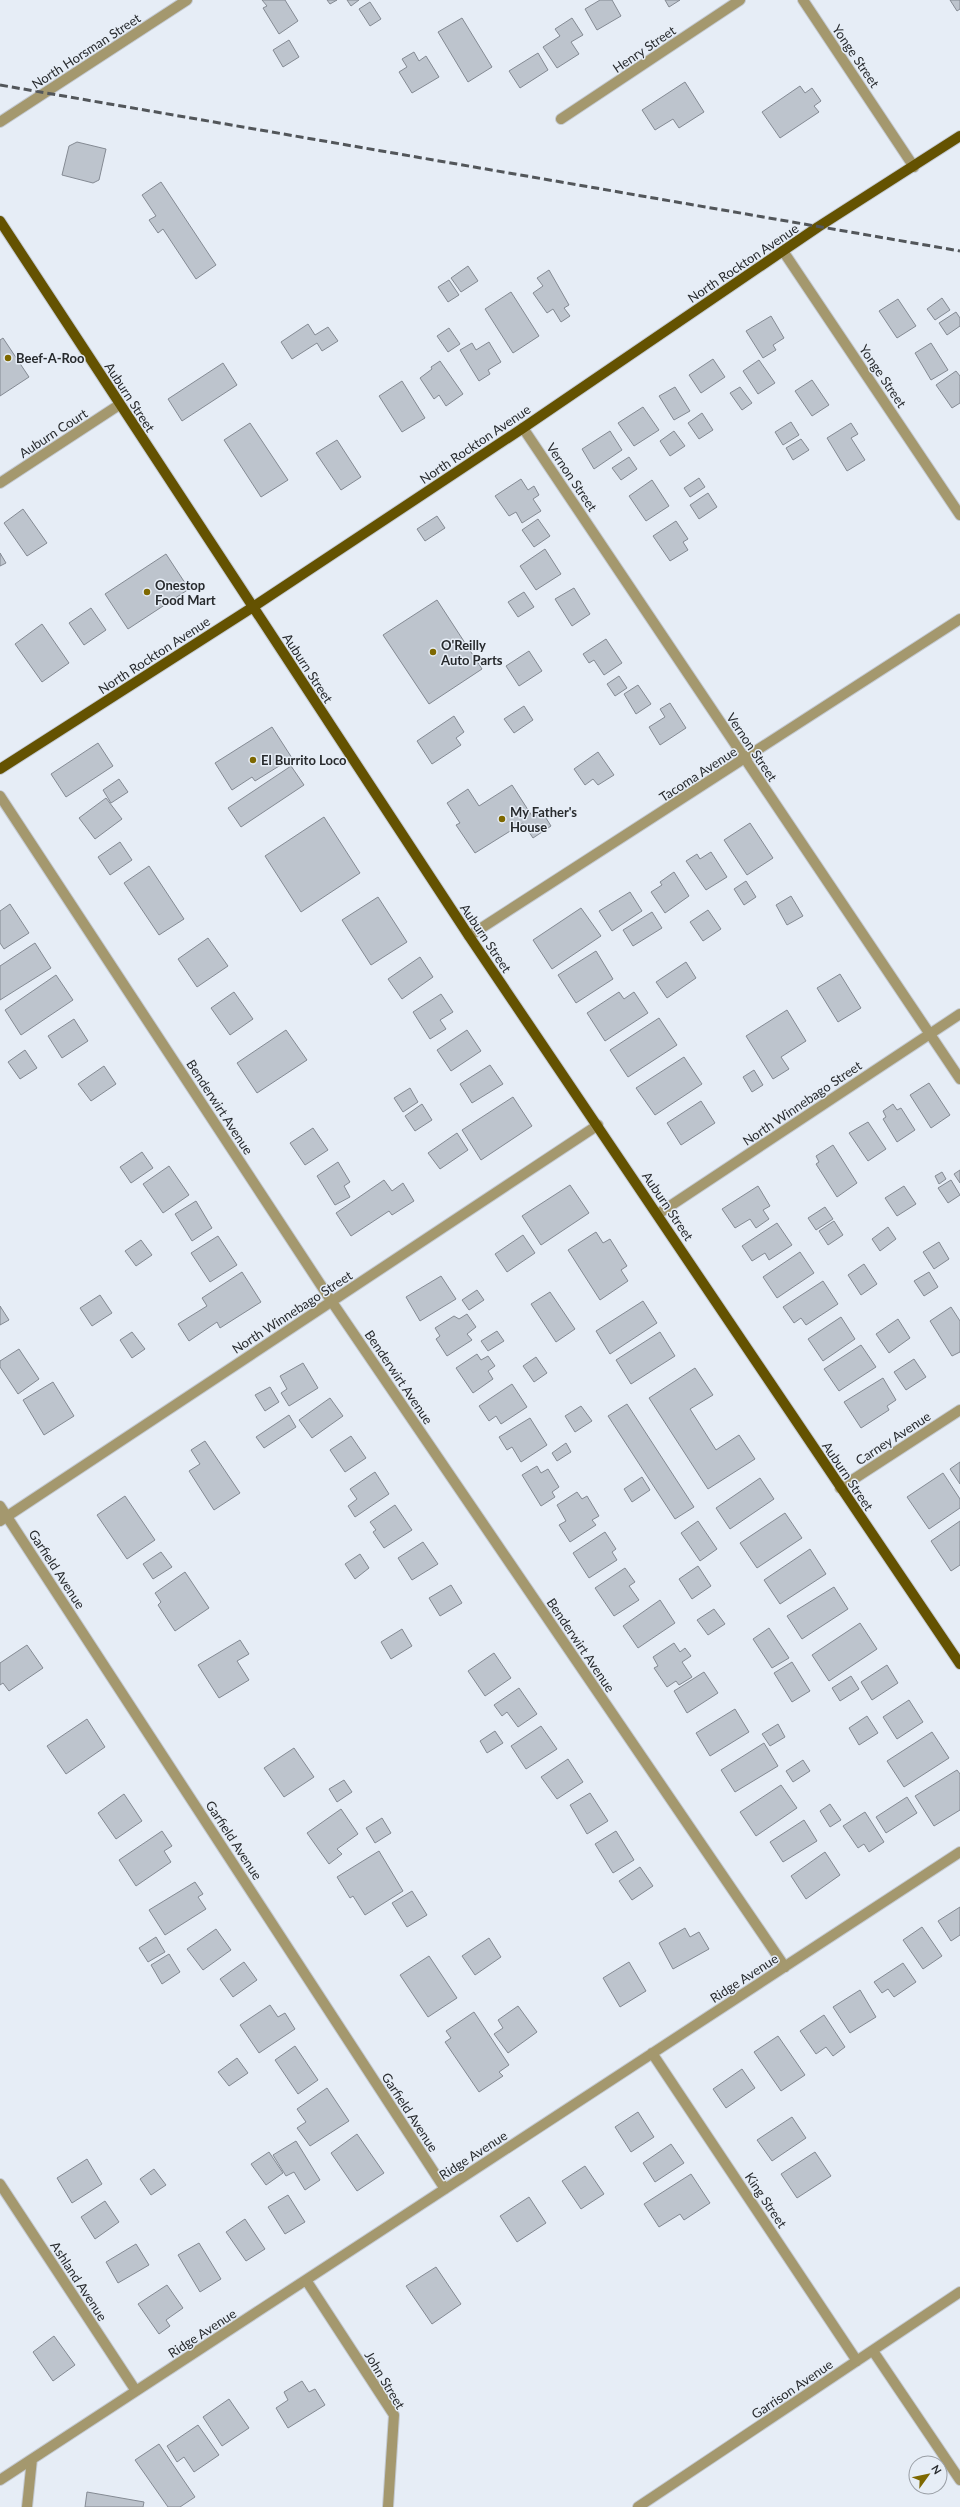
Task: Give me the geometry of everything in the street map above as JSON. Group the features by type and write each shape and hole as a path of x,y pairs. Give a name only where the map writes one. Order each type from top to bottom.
{"main road":[{"name":"North Rockton Avenue","path":"0,769 253,607 524,428 783,251 960,136"},
{"name":"Auburn Street","path":"0,221 119,405 469,936 598,1125 840,1488 960,1664"}],"street":[{"name":"North Horsman Street","path":"0,122 187,0"},
{"name":"Henry Street","path":"562,119 740,0"},
{"name":"Yonge Street","path":"802,0 914,166"},
{"name":"Yonge Street","path":"783,251 960,515"},
{"name":"Auburn Court","path":"0,483 119,405"},
{"name":"Vernon Street","path":"524,428 960,1079"},
{"name":"Tacoma Avenue","path":"469,936 960,619"},
{"name":"Benderwirt Avenue","path":"0,796 332,1302 785,1966"},
{"name":"North Winnebago Street","path":"658,1214 960,1014"},
{"name":"North Winnebago Street","path":"3,1518 598,1125"},
{"name":"Carney Avenue","path":"840,1488 960,1410"},
{"name":"Garfield Avenue","path":"0,1506 3,1518 445,2189"},
{"name":"Ridge Avenue","path":"0,2480 960,1852"},
{"name":"King Street","path":"652,2053 857,2361"},
{"name":"Ashland Avenue","path":"0,2184 136,2391"},
{"name":"John Street","path":"306,2280 394,2415 388,2507"},
{"name":"Garrison Avenue","path":"638,2507 874,2351 960,2292"},
{"path":"874,2351 960,2480"},
{"path":"27,2507 32,2459"}],"building":[{"path":"262,0 285,0 298,21 279,34 263,8 267,6"},
{"path":"327,0 337,0 330,4"},
{"path":"347,0 359,0 351,6"},
{"path":"600,0 612,0 621,16 597,30 585,9"},
{"path":"665,0 680,0 669,7"},
{"path":"950,0 960,0 960,9 957,11"},
{"path":"370,2 381,19 370,26 359,9"},
{"path":"462,18 492,67 468,82 438,32"},
{"path":"572,18 583,35 571,42 579,54 557,68 543,47 560,36 555,29"},
{"path":"289,40 299,57 283,67 273,50"},
{"path":"414,52 419,61 426,56 439,77 412,93 399,72 407,67 402,59"},
{"path":"538,53 548,70 520,88 509,71"},
{"path":"685,82 704,112 679,128 673,119 655,130 642,110"},
{"path":"800,86 805,93 812,88 821,101 814,106 819,112 780,138 762,112"},
{"path":"77,142 106,149 99,180 93,183 62,175 69,146"},
{"path":"161,182 216,265 196,279 163,229 158,233 149,220 156,216 142,195"},
{"path":"468,266 478,281 461,292 451,278"},
{"path":"549,270 569,305 564,308 570,316 561,322 553,309 547,313 533,293 543,286 537,278"},
{"path":"449,280 459,295 448,302 438,287"},
{"path":"511,292 539,336 513,353 485,309"},
{"path":"942,298 950,310 935,320 927,309"},
{"path":"898,299 916,326 897,338 879,311"},
{"path":"956,312 960,318 960,326 947,335 939,323"},
{"path":"771,316 784,338 773,345 776,350 763,358 746,331"},
{"path":"308,324 315,335 328,327 338,341 322,351 317,343 292,359 281,342"},
{"path":"449,328 460,344 448,352 437,336"},
{"name":"Beef-A-Roo","path":"3,338 29,377 0,396 0,340"},
{"path":"489,342 501,362 488,370 490,374 479,381 460,350 472,343 476,350"},
{"path":"931,343 948,370 931,380 915,353"},
{"path":"713,359 725,377 701,393 689,375"},
{"path":"759,360 775,383 758,394 743,371"},
{"path":"440,361 463,394 446,406 439,395 434,399 420,378 432,369 431,367"},
{"path":"223,363 237,385 182,421 168,399"},
{"path":"956,371 960,376 960,403 952,408 936,385"},
{"path":"812,380 829,405 812,416 795,391"},
{"path":"402,381 425,418 402,432 379,396"},
{"path":"675,387 690,411 674,420 659,396"},
{"path":"740,387 752,403 742,410 730,393"},
{"path":"643,407 659,430 634,446 618,423"},
{"path":"702,413 713,430 699,439 688,423"},
{"path":"791,422 799,435 783,445 775,432"},
{"path":"250,423 288,480 261,497 224,440"},
{"path":"851,423 858,434 851,438 865,460 847,471 827,438"},
{"path":"610,431 622,450 594,469 582,449"},
{"path":"674,431 685,446 670,456 660,441"},
{"path":"801,439 809,450 793,460 786,448"},
{"path":"337,440 361,477 341,490 316,453"},
{"path":"629,457 637,469 621,480 612,468"},
{"path":"699,478 705,487 690,497 684,488"},
{"path":"521,479 528,490 534,486 539,495 533,499 541,511 522,523 516,512 509,516 495,496"},
{"path":"652,480 669,506 646,521 629,496"},
{"path":"708,493 717,507 699,519 690,505"},
{"path":"23,509 47,543 27,556 4,523"},
{"path":"437,516 445,528 425,541 417,529"},
{"path":"538,519 550,536 534,547 522,530"},
{"path":"676,521 688,539 683,542 688,550 670,561 653,536"},
{"path":"545,549 561,574 536,590 520,566"},
{"path":"0,553 6,563 0,566"},
{"name":"Onestop Food Mart","path":"166,554 189,589 128,629 105,594"},
{"path":"574,588 590,614 572,626 555,599"},
{"path":"524,592 534,607 518,617 508,602"},
{"name":"O'Reilly Auto Parts","path":"437,600 482,669 429,704 383,635"},
{"path":"91,608 106,630 84,645 69,623"},
{"path":"42,624 69,663 42,682 15,644"},
{"path":"606,639 622,663 604,675 594,660 589,663 583,654"},
{"path":"529,651 542,671 519,686 506,666"},
{"path":"619,676 627,688 615,696 607,684"},
{"path":"638,685 651,704 636,714 624,694"},
{"path":"670,703 686,728 660,745 649,727 665,717 660,709"},
{"path":"524,706 533,720 514,733 504,719"},
{"path":"454,716 464,732 456,738 461,745 432,764 417,741"},
{"name":"El Burrito Loco","path":"272,727 292,758 255,781 252,777 232,790 215,763"},
{"path":"98,743 113,766 66,797 51,774"},
{"path":"598,752 614,775 598,785 593,779 585,785 574,769"},
{"path":"291,766 304,785 241,827 228,808"},
{"path":"119,779 128,792 111,803 103,790"},
{"name":"My Father's House","path":"512,785 532,816 541,810 551,826 533,838 523,823 475,853 456,825 460,823 447,803 468,789 479,806"},
{"path":"106,798 122,819 95,839 79,818"},
{"path":"324,817 360,873 301,912 265,856"},
{"path":"750,823 773,858 747,875 724,840"},
{"path":"120,842 132,860 110,875 98,857"},
{"path":"711,852 727,877 706,890 686,861 697,854 700,859"},
{"path":"149,866 184,919 159,935 124,883"},
{"path":"674,872 689,896 665,913 651,892 662,885 660,882"},
{"path":"746,881 756,897 744,905 734,889"},
{"path":"630,892 642,911 612,931 599,911"},
{"path":"791,896 803,916 787,925 776,905"},
{"path":"378,897 407,942 371,965 342,920"},
{"path":"10,904 29,933 4,949 0,943 0,911"},
{"path":"581,908 601,936 552,969 533,940"},
{"path":"708,910 721,929 703,941 690,922"},
{"path":"652,912 662,928 633,946 623,930"},
{"path":"208,938 228,966 197,987 178,959"},
{"path":"35,943 51,968 0,1000 0,966"},
{"path":"596,951 613,979 576,1003 558,975"},
{"path":"420,957 433,977 402,999 388,979"},
{"path":"686,962 696,978 667,998 656,982"},
{"path":"840,974 861,1008 838,1022 817,988"},
{"path":"56,975 73,1000 21,1035 5,1010"},
{"path":"234,992 253,1019 230,1035 211,1008"},
{"path":"619,992 624,999 634,992 648,1013 605,1041 587,1013"},
{"path":"441,994 453,1012 440,1020 446,1029 430,1039 413,1012"},
{"path":"787,1010 806,1041 781,1057 789,1069 773,1079 746,1036"},
{"path":"659,1018 677,1045 628,1077 610,1050"},
{"path":"74,1019 88,1041 62,1058 48,1036"},
{"path":"286,1030 307,1060 257,1093 237,1063"},
{"path":"467,1030 481,1051 451,1071 437,1050"},
{"path":"25,1050 37,1068 20,1079 8,1062"},
{"path":"684,1057 702,1084 655,1115 636,1088"},
{"path":"490,1065 503,1084 472,1103 460,1084"},
{"path":"104,1066 116,1084 91,1101 78,1084"},
{"path":"754,1070 763,1085 752,1092 743,1077"},
{"path":"929,1083 950,1115 931,1128 910,1095"},
{"path":"410,1088 418,1102 403,1112 394,1098"},
{"path":"513,1097 532,1126 481,1160 462,1130"},
{"path":"701,1101 715,1123 681,1145 667,1123"},
{"path":"422,1104 432,1120 415,1131 405,1116"},
{"path":"893,1104 897,1110 901,1108 915,1130 897,1142 883,1119 886,1117 883,1111"},
{"path":"868,1122 886,1149 868,1161 849,1133"},
{"path":"313,1128 328,1150 305,1165 290,1143"},
{"path":"457,1133 468,1150 440,1169 428,1153"},
{"path":"833,1145 857,1183 837,1197 816,1164 819,1162 816,1156"},
{"path":"142,1152 153,1168 131,1183 120,1167"},
{"path":"338,1162 350,1182 344,1186 350,1197 335,1205 317,1176"},
{"path":"169,1166 189,1195 163,1213 143,1184"},
{"path":"960,1170 960,1183 954,1174"},
{"path":"942,1172 946,1179 939,1184 935,1176"},
{"path":"384,1180 392,1191 403,1183 414,1201 392,1215 389,1211 351,1236 336,1213"},
{"path":"951,1180 960,1195 948,1203 938,1188"},
{"path":"570,1185 589,1213 541,1245 522,1216"},
{"path":"758,1186 770,1206 763,1210 769,1219 756,1228 750,1219 735,1228 722,1209"},
{"path":"904,1186 916,1204 897,1216 885,1198"},
{"path":"196,1201 212,1228 192,1241 175,1214"},
{"path":"825,1207 833,1219 816,1230 808,1218"},
{"path":"834,1221 843,1235 828,1245 819,1231"},
{"path":"777,1223 792,1245 769,1260 765,1253 752,1261 742,1246"},
{"path":"888,1227 896,1239 880,1251 872,1239"},
{"path":"596,1232 603,1243 610,1239 627,1266 621,1270 628,1281 600,1300 568,1250"},
{"path":"523,1235 535,1253 507,1272 495,1254"},
{"path":"218,1236 237,1265 210,1282 191,1253"},
{"path":"141,1240 152,1255 136,1266 125,1251"},
{"path":"939,1242 949,1259 934,1269 923,1252"},
{"path":"800,1252 814,1273 777,1298 763,1277"},
{"path":"864,1264 877,1284 861,1295 848,1275"},
{"path":"242,1272 261,1302 220,1328 217,1322 189,1341 178,1324 207,1306 202,1298"},
{"path":"929,1272 938,1287 924,1296 914,1281"},
{"path":"441,1276 456,1299 420,1321 406,1297"},
{"path":"823,1281 838,1304 806,1325 801,1318 794,1323 783,1307"},
{"path":"477,1290 484,1300 469,1310 462,1300"},
{"path":"550,1292 575,1329 556,1342 531,1304"},
{"path":"100,1295 112,1313 92,1326 80,1308"},
{"path":"643,1301 657,1323 610,1354 596,1331"},
{"path":"0,1306 9,1320 0,1325"},
{"path":"951,1307 960,1321 960,1352 952,1356 930,1321"},
{"path":"467,1314 476,1327 467,1334 472,1340 447,1356 436,1339 440,1336 435,1328 454,1316 459,1319"},
{"path":"841,1317 855,1339 823,1361 808,1339"},
{"path":"898,1319 910,1338 889,1353 876,1334"},
{"path":"497,1331 504,1341 488,1351 481,1341"},
{"path":"132,1332 145,1349 132,1358 120,1340"},
{"path":"660,1332 675,1356 631,1384 616,1360"},
{"path":"861,1345 876,1367 839,1391 824,1369"},
{"path":"19,1349 39,1379 18,1394 0,1367 0,1361"},
{"path":"477,1354 481,1360 488,1356 495,1366 488,1371 493,1379 473,1393 456,1368"},
{"path":"536,1357 547,1373 534,1382 523,1366"},
{"path":"914,1359 926,1377 906,1390 894,1372"},
{"path":"303,1363 318,1388 289,1406 281,1393 287,1389 280,1376"},
{"path":"695,1368 713,1395 690,1409 716,1450 739,1435 755,1459 708,1489 649,1398"},
{"path":"883,1378 896,1400 887,1406 889,1410 861,1428 844,1402"},
{"path":"53,1382 74,1416 44,1435 23,1400"},
{"path":"512,1384 527,1407 501,1424 496,1416 489,1421 479,1406"},
{"path":"270,1387 279,1402 265,1411 255,1395"},
{"path":"330,1398 343,1416 312,1438 299,1420"},
{"path":"627,1404 694,1507 675,1519 608,1416"},
{"path":"581,1406 592,1421 575,1432 565,1416"},
{"path":"289,1415 296,1427 264,1448 256,1437"},
{"path":"530,1418 547,1445 521,1462 512,1447 507,1450 499,1437"},
{"path":"351,1436 366,1458 345,1472 330,1450"},
{"path":"205,1441 240,1493 214,1510 189,1471 200,1464 191,1450"},
{"path":"566,1443 571,1452 557,1461 552,1453"},
{"path":"960,1462 960,1484 950,1469"},
{"path":"537,1466 541,1473 548,1469 559,1487 552,1492 555,1497 541,1506 522,1475"},
{"path":"375,1472 389,1494 355,1517 348,1506 357,1499 350,1489"},
{"path":"943,1473 960,1499 960,1508 929,1529 907,1497"},
{"path":"642,1477 650,1490 632,1502 624,1489"},
{"path":"760,1478 774,1499 730,1529 716,1508"},
{"path":"577,1492 582,1499 587,1496 599,1516 592,1520 596,1525 570,1542 559,1525 566,1521 557,1505"},
{"path":"125,1496 155,1540 127,1559 97,1515"},
{"path":"395,1505 412,1530 384,1548 373,1532 376,1530 370,1522"},
{"path":"785,1513 802,1538 757,1568 740,1543"},
{"path":"698,1521 717,1549 700,1561 681,1533"},
{"path":"960,1521 960,1565 951,1571 931,1541"},
{"path":"605,1532 616,1549 612,1552 617,1560 589,1578 573,1553"},
{"path":"423,1542 438,1564 412,1580 398,1558"},
{"path":"810,1549 826,1574 780,1604 764,1580"},
{"path":"161,1552 172,1567 153,1579 143,1564"},
{"path":"360,1554 369,1568 355,1579 345,1564"},
{"path":"698,1566 711,1586 692,1599 679,1579"},
{"path":"625,1568 635,1582 629,1586 639,1600 614,1616 595,1588"},
{"path":"185,1572 209,1608 175,1631 158,1605 161,1602 155,1593"},
{"path":"451,1585 462,1603 440,1616 429,1598"},
{"path":"834,1587 848,1609 802,1639 787,1616"},
{"path":"660,1600 675,1623 638,1648 623,1626"},
{"path":"714,1609 725,1624 708,1635 697,1620"},
{"path":"860,1623 877,1649 829,1681 812,1655"},
{"path":"769,1628 789,1658 772,1668 753,1639"},
{"path":"402,1629 412,1646 391,1659 381,1642"},
{"path":"240,1640 249,1654 237,1661 249,1680 219,1698 198,1665"},
{"path":"674,1643 680,1652 685,1648 691,1656 682,1662 692,1677 679,1685 676,1681 667,1687 654,1668 658,1666 653,1657"},
{"path":"27,1645 43,1668 9,1691 3,1683 0,1685 0,1663"},
{"path":"494,1653 511,1678 485,1696 468,1671"},
{"path":"792,1662 810,1691 792,1702 774,1673"},
{"path":"887,1665 898,1683 872,1700 861,1682"},
{"path":"704,1672 718,1693 687,1713 674,1691"},
{"path":"851,1676 859,1689 840,1701 832,1688"},
{"path":"519,1688 537,1714 518,1727 507,1712 502,1716 494,1705"},
{"path":"909,1700 923,1722 897,1739 883,1717"},
{"path":"735,1709 749,1732 710,1756 696,1733"},
{"path":"867,1716 878,1733 859,1745 849,1728"},
{"path":"87,1719 105,1747 66,1774 47,1746"},
{"path":"778,1724 785,1737 770,1746 762,1734"},
{"path":"541,1726 557,1749 526,1769 511,1746"},
{"path":"495,1731 503,1743 487,1753 480,1741"},
{"path":"932,1732 949,1758 904,1787 887,1761"},
{"path":"764,1743 778,1766 735,1792 721,1770"},
{"path":"294,1748 314,1777 284,1797 264,1768"},
{"path":"568,1759 583,1782 557,1799 541,1777"},
{"path":"803,1760 810,1771 793,1782 786,1771"},
{"path":"957,1770 960,1774 960,1810 934,1826 915,1796"},
{"path":"344,1780 352,1792 337,1802 329,1789"},
{"path":"781,1785 797,1808 756,1836 740,1812"},
{"path":"590,1793 608,1821 587,1834 570,1805"},
{"path":"124,1794 142,1821 116,1839 98,1813"},
{"path":"907,1797 917,1813 886,1833 876,1817"},
{"path":"830,1804 841,1820 830,1827 820,1811"},
{"path":"341,1809 358,1834 337,1849 342,1854 329,1864 307,1833"},
{"path":"865,1812 884,1842 869,1852 864,1844 858,1848 843,1826"},
{"path":"382,1818 391,1833 375,1843 366,1828"},
{"path":"804,1820 817,1841 783,1862 770,1842"},
{"path":"162,1831 172,1846 164,1851 171,1862 136,1886 119,1860"},
{"path":"616,1831 634,1860 613,1873 595,1844"},
{"path":"379,1851 403,1891 365,1915 353,1896 350,1898 337,1877"},
{"path":"825,1852 840,1875 806,1899 791,1876"},
{"path":"640,1867 653,1886 632,1900 619,1881"},
{"path":"195,1882 203,1894 198,1897 206,1909 165,1935 149,1910"},
{"path":"412,1891 427,1915 407,1927 392,1903"},
{"path":"960,1907 960,1935 951,1941 938,1921"},
{"path":"922,1927 942,1956 923,1969 903,1940"},
{"path":"685,1928 690,1937 699,1932 709,1949 673,1969 659,1943"},
{"path":"216,1929 231,1950 203,1970 187,1949"},
{"path":"156,1937 165,1952 148,1962 139,1948"},
{"path":"489,1938 501,1957 475,1975 462,1956"},
{"path":"169,1954 180,1972 162,1984 151,1965"},
{"path":"429,1956 457,1998 428,2017 400,1975"},
{"path":"244,1962 257,1980 233,1997 220,1979"},
{"path":"629,1962 646,1991 620,2007 603,1978"},
{"path":"903,1963 916,1982 894,1997 888,1989 882,1993 874,1982"},
{"path":"860,1990 876,2017 850,2033 833,2007"},
{"path":"270,2005 278,2017 285,2013 295,2029 259,2053 240,2025"},
{"path":"518,2006 537,2032 508,2053 494,2034 503,2028 498,2020"},
{"path":"474,2012 509,2065 499,2072 503,2076 479,2092 445,2042 451,2038 446,2031"},
{"path":"824,2015 845,2047 833,2056 826,2047 816,2054 800,2031"},
{"path":"778,2036 805,2075 781,2091 754,2052"},
{"path":"295,2046 318,2080 298,2094 275,2060"},
{"path":"237,2058 248,2073 229,2086 218,2072"},
{"path":"742,2069 755,2088 726,2108 713,2089"},
{"path":"327,2088 349,2121 310,2146 297,2128 306,2122 297,2109"},
{"path":"638,2112 654,2137 631,2152 615,2127"},
{"path":"792,2117 806,2138 772,2161 757,2140"},
{"path":"357,2134 384,2173 357,2191 331,2153"},
{"path":"296,2141 320,2180 305,2190 294,2172 286,2176 273,2155"},
{"path":"671,2144 684,2163 655,2182 643,2163"},
{"path":"269,2152 283,2173 266,2185 251,2164"},
{"path":"815,2152 831,2176 797,2198 781,2174"},
{"path":"87,2159 102,2184 72,2203 57,2178"},
{"path":"585,2166 604,2194 581,2209 562,2181"},
{"path":"154,2169 166,2185 151,2195 140,2179"},
{"path":"691,2174 710,2203 684,2220 680,2214 659,2227 644,2204"},
{"path":"288,2195 305,2222 285,2234 268,2207"},
{"path":"529,2197 546,2223 517,2242 500,2216"},
{"path":"105,2201 119,2222 95,2239 81,2217"},
{"path":"245,2219 265,2249 246,2261 226,2232"},
{"path":"199,2243 221,2279 200,2292 178,2255"},
{"path":"136,2244 149,2265 118,2283 106,2262"},
{"path":"436,2267 461,2304 432,2324 406,2286"},
{"path":"167,2285 183,2308 166,2320 170,2326 159,2334 138,2304"},
{"path":"54,2336 75,2365 53,2381 33,2352"},
{"path":"302,2381 309,2392 315,2389 325,2405 288,2428 276,2408 288,2400 284,2392"},
{"path":"229,2399 249,2428 222,2446 203,2417"},
{"path":"198,2425 219,2455 194,2472 184,2457 177,2462 167,2446"},
{"path":"159,2444 195,2497 180,2507 168,2507 135,2460"},
{"path":"87,2492 144,2502 143,2507 85,2507"}],"railway":[{"path":"0,85 960,251"}],"place":[{"name":"Beef-A-Roo","path":"8,358"},
{"name":"Onestop Food Mart","path":"147,592"},
{"name":"O'Reilly Auto Parts","path":"433,652"},
{"name":"El Burrito Loco","path":"253,760"},
{"name":"My Father's House","path":"502,819"}]}
